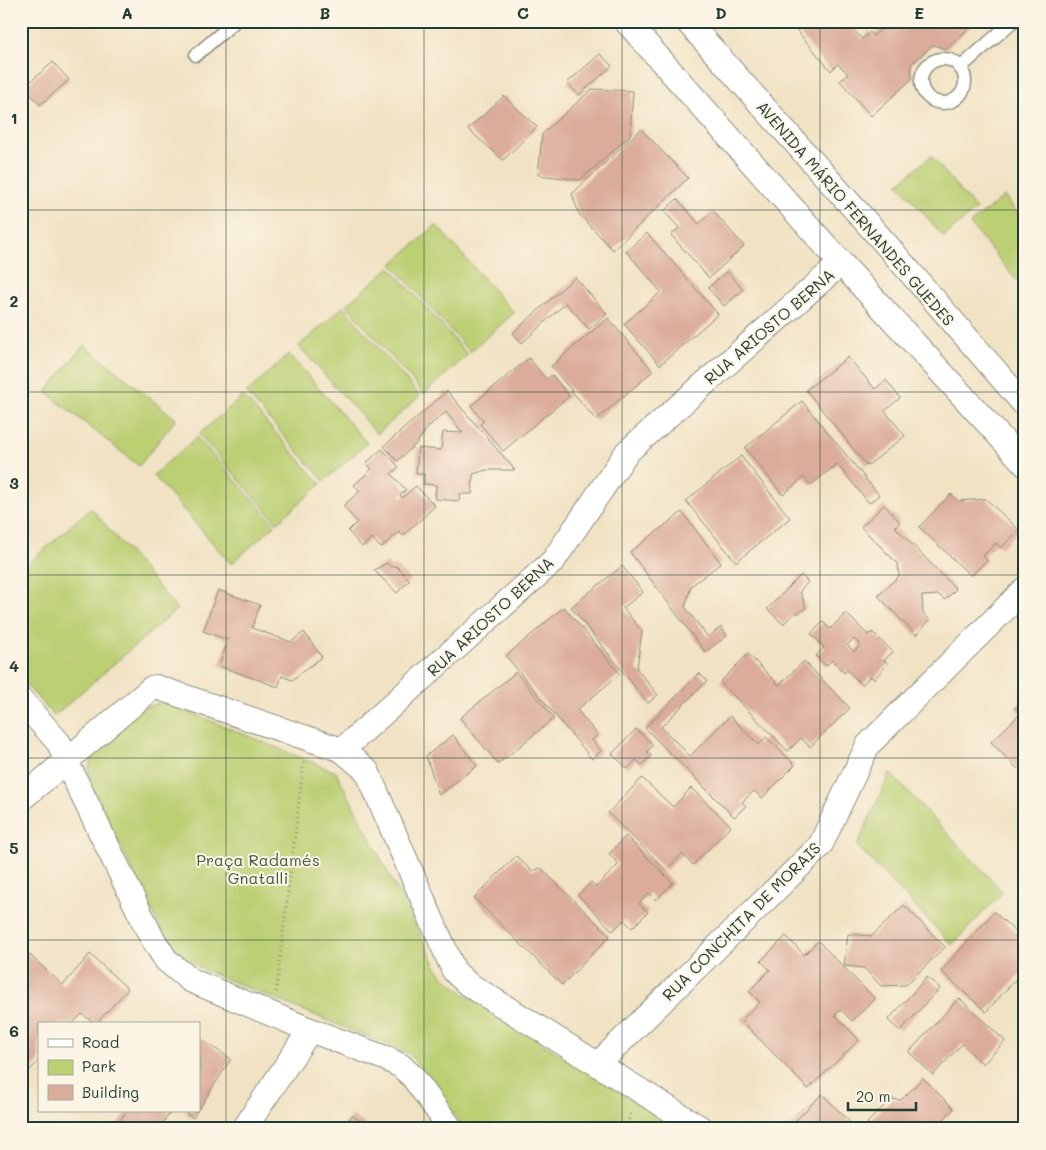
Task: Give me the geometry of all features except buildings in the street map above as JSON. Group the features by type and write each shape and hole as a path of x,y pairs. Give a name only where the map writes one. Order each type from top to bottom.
{"street":[{"path":"626,21 841,263 1025,464"},
{"name":"AVENIDA MÁRIO FERNANDES GUEDES","path":"687,21 884,242 1025,405"},
{"name":"RUA ARIOSTO BERNA","path":"342,750 553,561 627,452 841,263"},
{"name":"RUA CONCHITA DE MORAIS","path":"599,1063 820,846 868,745 1025,590"},
{"path":"21,799 152,688 156,687 342,750 367,771 454,971 468,984 599,1063 702,1129"},
{"path":"21,700 58,743 151,936 166,960 190,980 401,1066 414,1077 451,1129"},
{"path":"244,1129 310,1030"}],"lane":[{"path":"960,68 1013,21"},
{"path":"196,55 227,23"}],"path":[{"path":"274,1014 308,740"}],"green space":[{"path":"931,156 976,209 944,237 898,184"},
{"path":"1004,196 1025,222 1025,277 1018,282 970,224"},
{"path":"436,225 514,313 470,352 392,264"},
{"path":"390,267 468,355 424,394 346,305"},
{"path":"343,307 420,396 377,434 299,346"},
{"path":"84,345 176,419 139,466 46,392"},
{"path":"289,354 367,443 324,481 246,393"},
{"path":"243,396 321,484 277,523 199,434"},
{"path":"197,437 275,525 231,564 153,475"},
{"path":"91,508 177,609 54,716 21,679 21,570"},
{"name":"Praça Radamés Gnatalli","path":"165,702 336,772 440,973 466,995 678,1129 465,1129 410,1054 204,970 175,953 164,936 92,786 88,769 96,749 142,708"},
{"path":"890,773 1003,892 952,945 857,846"}]}
